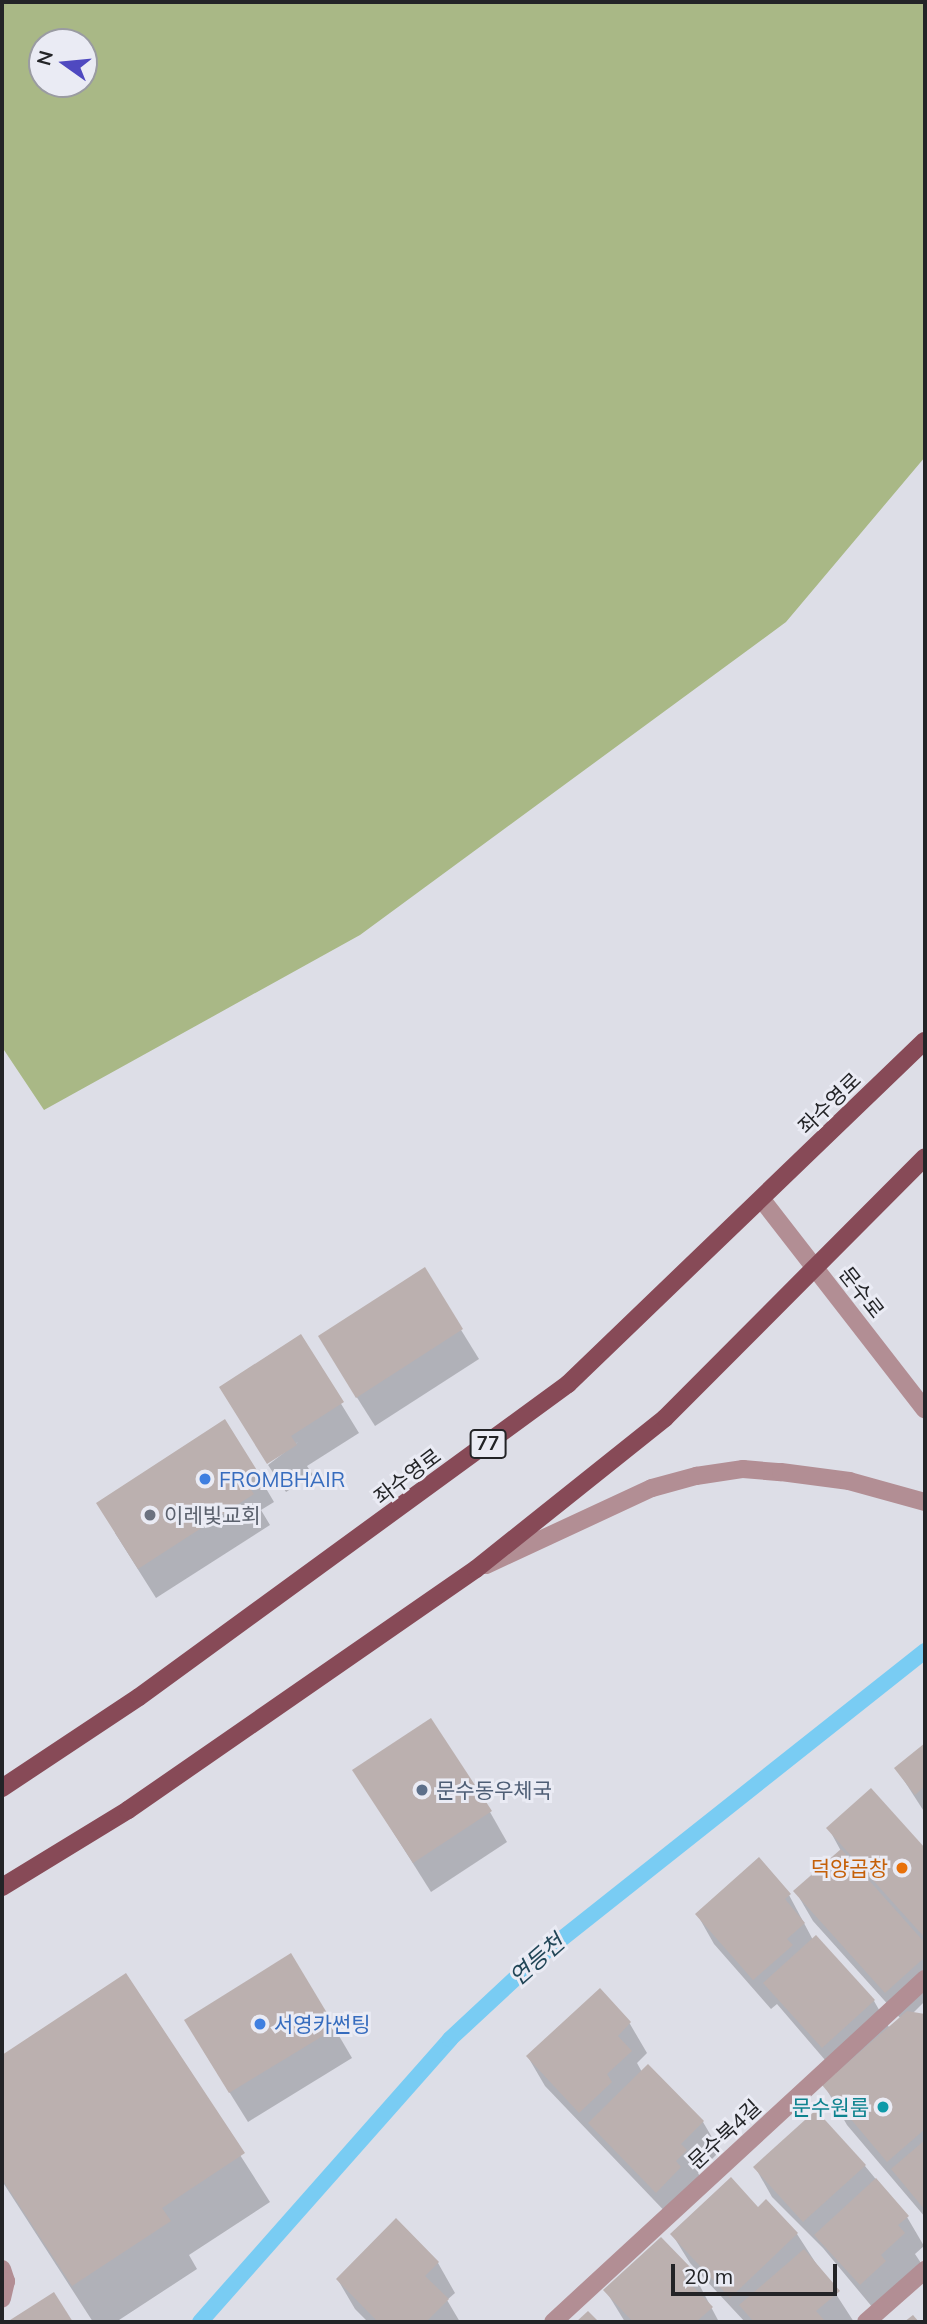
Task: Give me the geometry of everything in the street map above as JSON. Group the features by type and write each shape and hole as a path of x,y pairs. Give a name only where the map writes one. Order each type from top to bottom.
{"main road":[{"name":"좌수영로","path":"2,1788 251,1617 568,1384 763,1202 925,1041"},
{"path":"2,1887 128,1810 476,1569 665,1418 816,1270 925,1157"}],"street":[{"name":"문수로","path":"763,1202 925,1410"},
{"path":"476,1569 652,1488 696,1476 743,1469 781,1472 849,1481 925,1502"},
{"name":"문수북4길","path":"553,2322 925,1979"},
{"path":"2,2269 6,2281 2,2299"},
{"path":"866,2322 925,2270"}],"green space":[{"path":"2,2 925,2 925,457 786,622 360,935 44,1110 2,1047"}],"building":[{"path":"425,1267 463,1329 356,1398 318,1336"},
{"path":"301,1334 344,1402 291,1436 297,1445 267,1464 219,1387"},
{"path":"225,1419 258,1472 245,1481 254,1494 138,1569 96,1503"},
{"name":"문수동우체국","path":"431,1718 492,1811 413,1863 352,1770"},
{"path":"925,1743 925,1786 915,1795 894,1768"},
{"path":"871,1788 925,1848 925,1938 826,1828"},
{"path":"841,1849 925,1943 925,1957 885,1993 793,1891"},
{"path":"759,1857 791,1894 785,1899 805,1923 787,1939 793,1945 753,1980 695,1914"},
{"path":"816,1935 875,2000 822,2048 763,1983"},
{"name":"서영카썬팅","path":"291,1953 336,2028 229,2093 184,2020"},
{"path":"126,1973 245,2153 162,2208 171,2221 72,2286 2,2179 2,2055"},
{"path":"600,1988 631,2022 618,2036 632,2051 607,2074 612,2082 579,2113 526,2056"},
{"name":"문수원룸","path":"907,2011 925,2014 925,2129 887,2162 822,2085"},
{"path":"648,2064 704,2121 681,2144 687,2150 676,2161 681,2167 656,2193 588,2123"},
{"path":"816,2110 866,2165 803,2222 753,2167"},
{"path":"925,2140 925,2210 891,2169"},
{"path":"731,2177 758,2207 766,2199 798,2233 730,2298 670,2234"},
{"path":"876,2178 909,2216 898,2225 905,2233 881,2255 886,2261 860,2285 814,2235"},
{"path":"396,2218 439,2262 425,2276 449,2299 426,2322 378,2322 336,2279"},
{"path":"661,2237 693,2270 684,2277 713,2307 696,2322 633,2322 603,2290"},
{"path":"804,2249 840,2291 816,2311 824,2320 754,2322 739,2305"},
{"path":"54,2292 73,2322 7,2322"},
{"path":"588,2311 599,2322 576,2322"},
{"path":"913,2315 919,2322 904,2322"}],"waterway":[{"name":"연등천","path":"200,2322 450,2039 535,1960 925,1651"}],"place":[{"name":"FROMBHAIR","path":"205,1479"},
{"name":"이레빛교회","path":"150,1515"},
{"name":"문수동우체국","path":"422,1790"},
{"name":"덕양곱창","path":"902,1868"},
{"name":"서영카썬팅","path":"260,2024"},
{"name":"문수원룸","path":"883,2107"}]}
